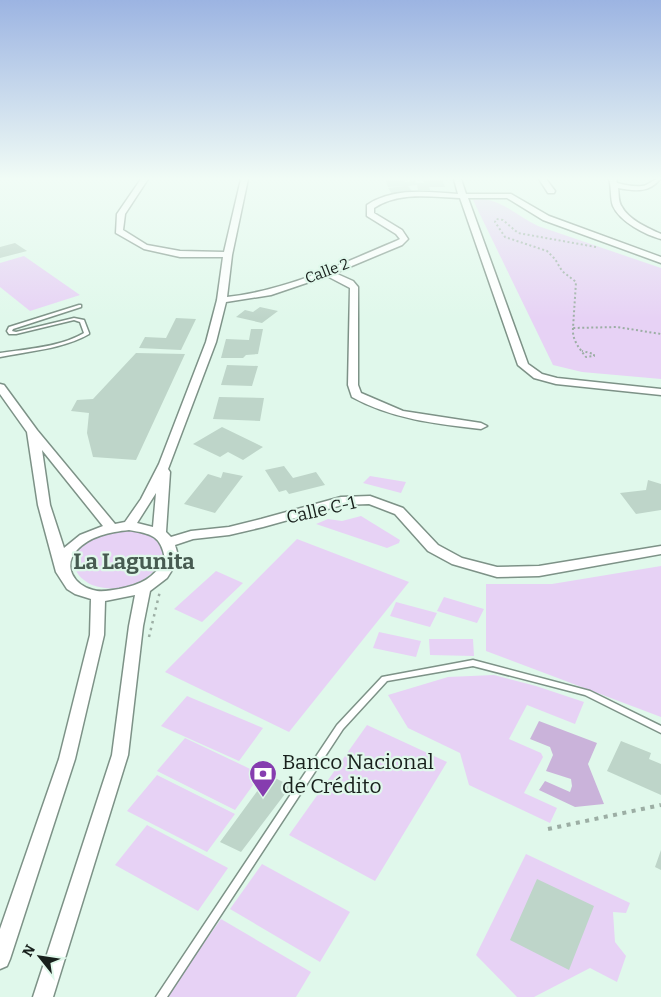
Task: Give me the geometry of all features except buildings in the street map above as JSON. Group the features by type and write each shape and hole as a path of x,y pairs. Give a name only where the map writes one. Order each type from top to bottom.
{"street":[{"path":"120,226 119,232 144,247 180,254 228,254"},
{"path":"129,526 147,499 165,464 211,342 222,300 234,226"},
{"name":"Calle 2","path":"222,300 260,296 326,272 399,243 404,239 399,232 389,226"},
{"path":"473,226 523,365 538,376 556,381 661,392"},
{"path":"567,226 661,260"},
{"path":"639,226 661,238"},
{"path":"326,272 350,283 354,287 353,385 356,396 373,406 436,420 481,426"},
{"path":"0,386 32,432 112,528"},
{"path":"32,432 44,505 64,576 71,586 83,593 98,597 142,590 163,576 172,559 163,539 165,464"},
{"name":"Calle C-1","path":"163,539 229,531 341,501 370,500 399,511 433,548 457,561 497,572 539,571 661,550"},
{"path":"62,564 71,548 89,535 112,528 129,526 145,528 163,539"},
{"path":"43,997 120,755 142,590"},
{"path":"0,959 68,759 97,635 98,597"}],"lane":[{"path":"0,355 70,341 83,336 87,333 82,321 74,319 16,333 9,331 11,328 80,306"},
{"path":"161,997 340,727 385,678 473,663 587,692 661,730"}],"path":[{"path":"498,226 504,237 546,251 555,259 562,271 576,282 573,328 571,333 582,351"},
{"path":"509,226 518,233 600,248"},
{"path":"573,328 603,326 635,328 661,334"},
{"path":"548,829 661,805"}],"shaded area":[{"path":"485,226 537,226 661,268 661,379 582,372 553,365"},
{"path":"24,256 80,295 30,311 0,287 0,263"},
{"path":"370,476 406,482 401,493 363,483"},
{"path":"361,516 400,540 399,543 387,548 316,524 328,519 342,521"},
{"path":"123,531 147,534 160,542 163,553 158,566 148,577 132,585 113,588 92,585 83,580 75,566 75,558 79,551 91,540"},
{"path":"297,539 409,582 289,732 165,672"},
{"path":"661,566 661,717 486,651 486,584 552,584"},
{"path":"216,571 243,583 202,622 174,609"},
{"path":"444,597 484,609 477,623 437,611"},
{"path":"396,602 437,613 430,627 390,616"},
{"path":"379,632 421,641 416,657 373,648"},
{"path":"429,639 473,639 474,656 430,655"},
{"path":"494,675 536,686 584,702 575,724 527,705 509,739 541,753 543,757 524,793 557,808 550,823 469,785 460,753 408,728 388,695 448,677"},
{"path":"187,696 263,728 239,761 161,726"},
{"path":"539,721 597,743 588,764 604,804 575,807 539,790 545,781 570,792 572,786 571,779 546,771 553,755 550,747 530,739"},
{"path":"367,725 447,762 375,881 289,835"},
{"path":"185,738 261,774 235,810 157,771"},
{"path":"157,775 235,814 207,852 127,811"},
{"path":"147,825 228,868 198,911 115,865"},
{"path":"526,854 630,903 626,913 613,912 615,942 626,956 617,982 590,968 534,997 517,997 476,955"},
{"path":"262,864 350,912 320,962 230,909"},
{"path":"221,919 311,972 296,997 165,997"}],"place":[{"name":"Banco Nacional de Crédito","path":"263,798"}],"district":[{"name":"La Lagunita","path":"134,561"}]}
